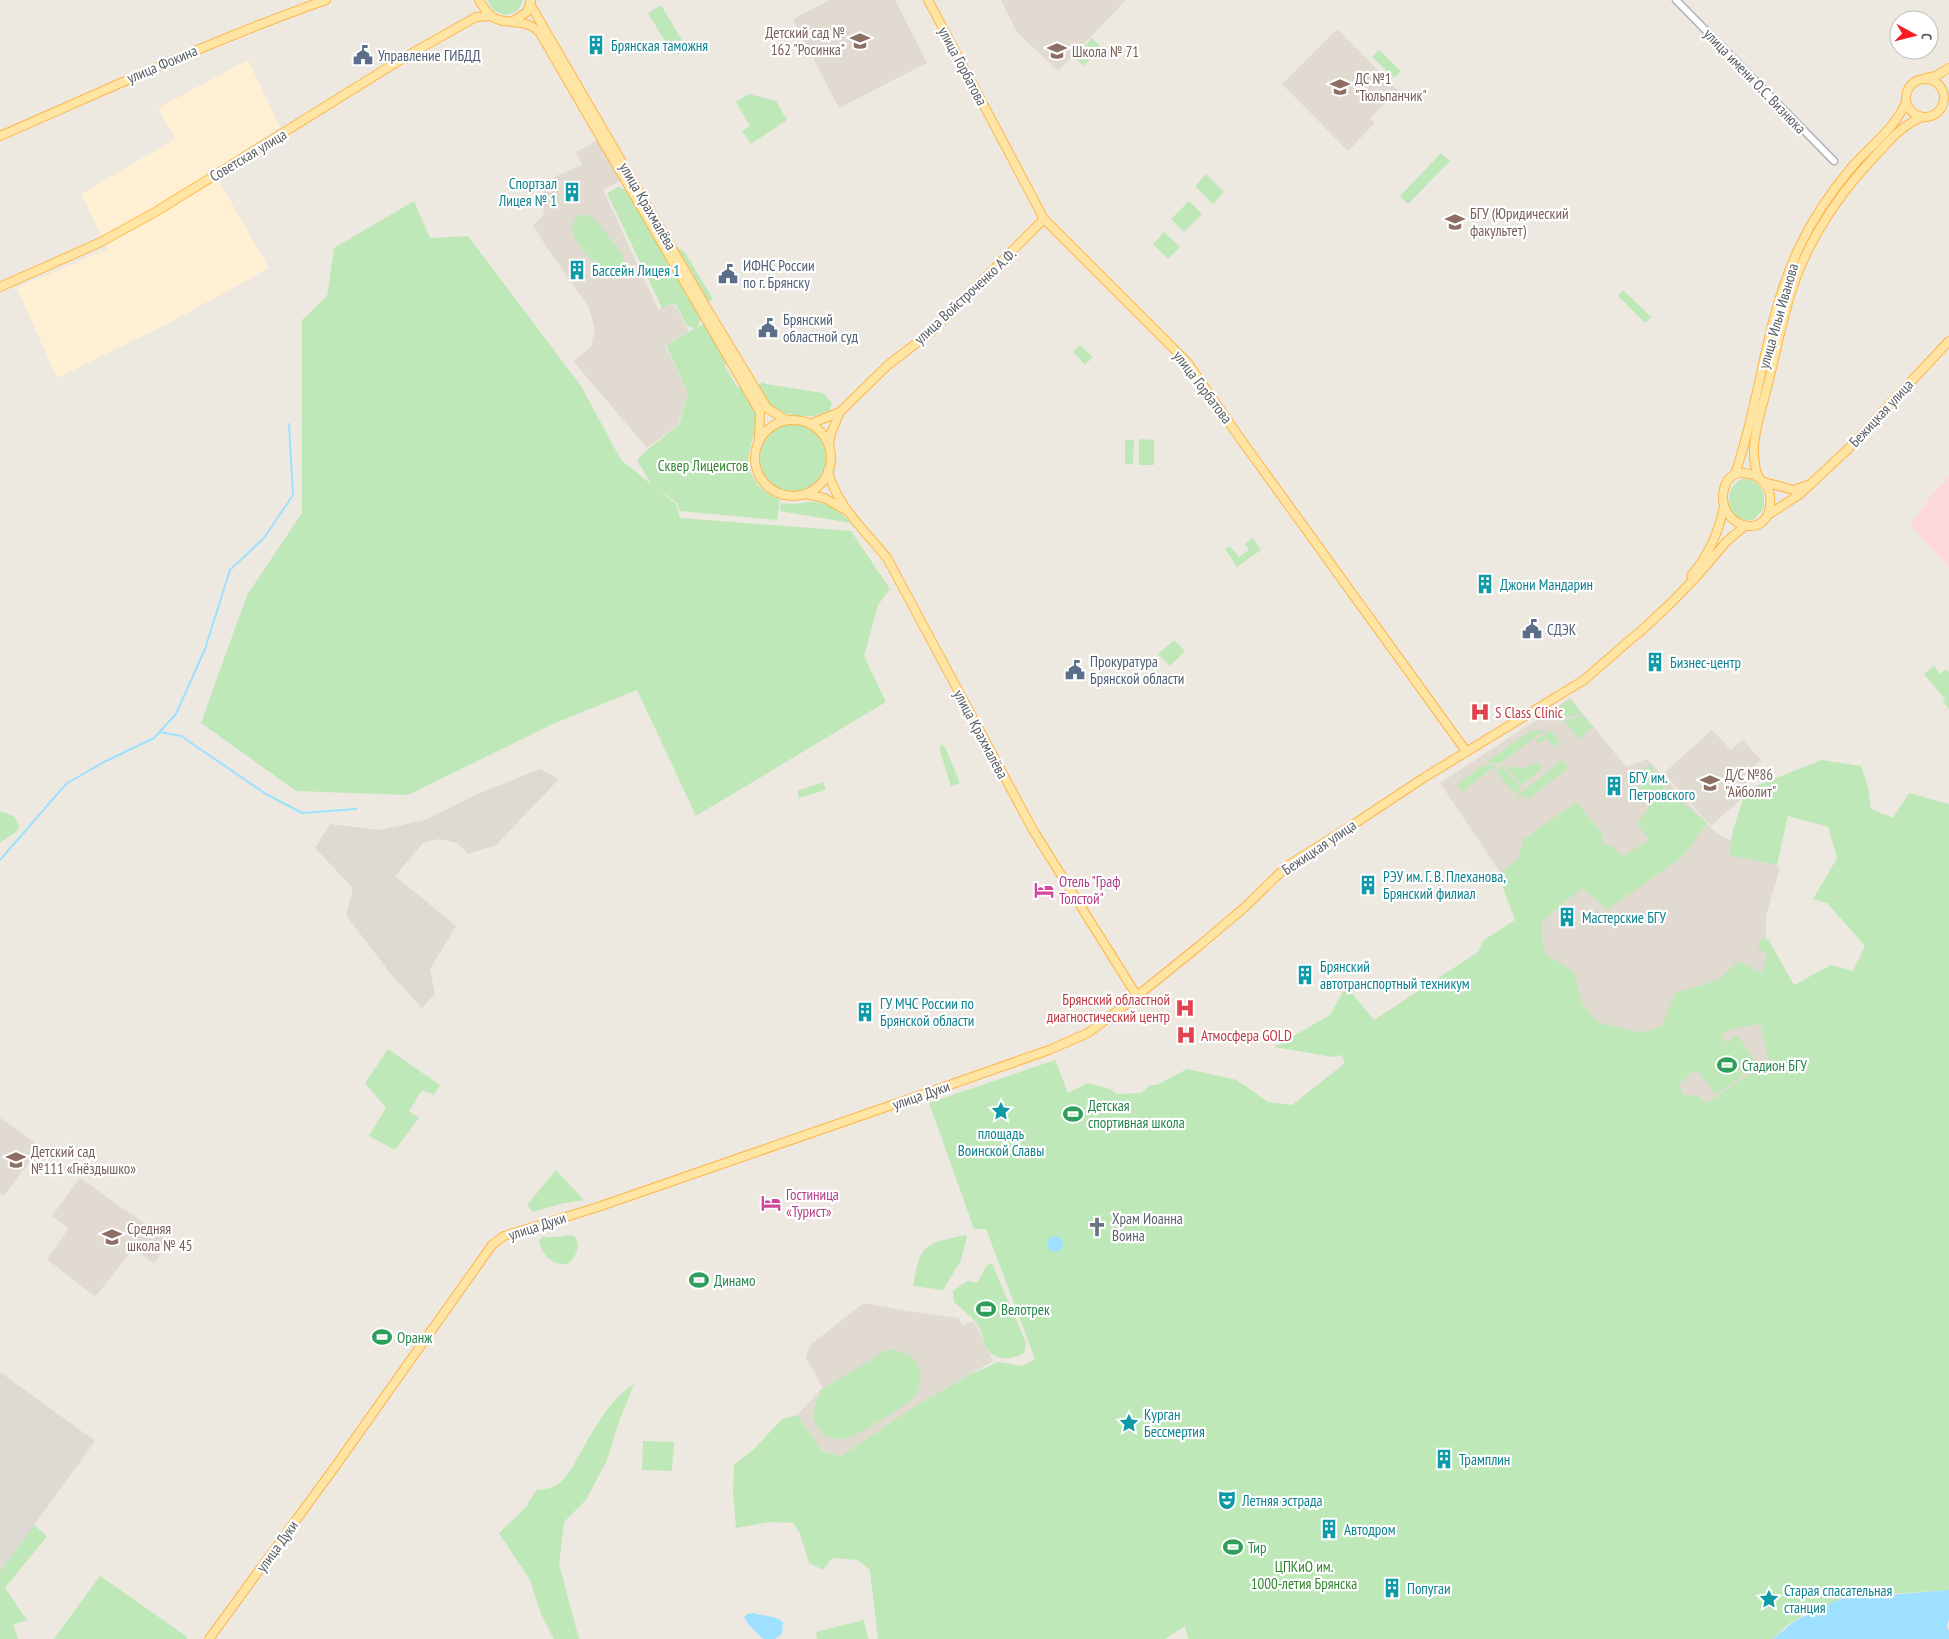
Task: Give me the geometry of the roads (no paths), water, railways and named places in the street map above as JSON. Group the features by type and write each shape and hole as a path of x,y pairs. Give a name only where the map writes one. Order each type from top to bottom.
{"main road":[{"name":"улица Фокина","path":"0,136 185,54 246,29 326,0"},
{"path":"479,0 491,16 497,19 533,25 540,33 763,410 786,420"},
{"name":"улица Горбатова","path":"928,0 1044,220 1188,363 1333,568 1466,751"},
{"path":"513,21 526,12 530,1"},
{"name":"улица Крахмалёва","path":"530,1 714,320 763,410"},
{"name":"Советская улица","path":"0,287 101,242 157,211 405,57 476,18 491,16"},
{"path":"1923,79 1935,82 1942,90 1944,96 1944,103 1933,116 1922,117 1912,112 1906,102 1908,89 1912,84 1923,79 1936,76 1949,68"},
{"path":"1944,96 1949,85"},
{"name":"улица Ильи Иванова","path":"1735,474 1778,303 1799,247 1836,187 1851,168 1897,119 1906,102"},
{"name":"улица Ильи Иванова","path":"1761,479 1754,460 1754,446 1789,298 1808,250 1831,209 1858,174 1906,124 1922,117"},
{"name":"улица Войстроченко А.Ф.","path":"840,412 888,365 931,332 1044,220"},
{"name":"Бежицкая улица","path":"1768,515 1800,494 1847,450 1949,341"},
{"path":"763,410 754,458 755,466 763,482 769,488 786,496 805,494 824,498 846,510"},
{"path":"810,424 840,412"},
{"name":"улица Крахмалёва","path":"840,412 831,432 829,446 831,459 828,471 833,487 846,510 888,558 1033,830 1137,996"},
{"path":"758,441 765,431 772,426 786,420 798,420 810,424 824,436 829,446"},
{"path":"805,494 819,485 828,471"},
{"path":"1630,638 1698,566 1716,536 1724,506 1723,494 1725,485 1731,476 1751,473 1761,479 1794,490 1804,488 1812,482"},
{"path":"1724,506 1732,519 1738,524 1745,526 1759,524 1768,515 1771,501 1768,489 1761,479"},
{"path":"1630,638 1640,632 1677,597 1727,541 1745,526"},
{"name":"Бежицкая улица","path":"987,1072 1049,1050 1088,1033 1137,996 1244,907 1287,866 1466,751 1584,680 1630,638"},
{"name":"улица Дуки","path":"209,1639 492,1245 504,1236 598,1207 987,1072"}],"street":[{"name":"улица имени О.С. Визнюка","path":"1676,0 1834,161"}],"water":[{"path":"1052,1236 1058,1236 1063,1241 1061,1250 1052,1252 1047,1247 1047,1241"},
{"path":"1949,1590 1949,1619 1947,1627 1949,1639 1773,1639 1796,1620 1840,1599"},
{"path":"753,1613 779,1619 783,1622 782,1634 775,1639 763,1639 748,1624 744,1617 747,1614"}],"waterway":[{"path":"0,860 66,784 104,762 154,738 176,714 205,649 230,570 264,538 293,495 289,424"},
{"path":"160,732 181,736 266,794 302,813 356,809"}],"place":[{"name":"Детский сад № 162 \"Росинка\"","path":"860,41"},
{"name":"Брянская таможня","path":"596,45"},
{"name":"Школа № 71","path":"1057,51"},
{"name":"Управление ГИБДД","path":"363,55"},
{"name":"ДС №1 \"Тюльпанчик\"","path":"1340,87"},
{"name":"Спортзал Лицея № 1","path":"572,192"},
{"name":"БГУ (Юридический факультет)","path":"1455,222"},
{"name":"Бассейн Лицея 1","path":"577,270"},
{"name":"ИФНС России по г. Брянску","path":"728,274"},
{"name":"Брянский областной суд","path":"768,328"},
{"name":"Джони Мандарин","path":"1485,584"},
{"name":"СДЭК","path":"1532,629"},
{"name":"Бизнес-центр","path":"1655,662"},
{"name":"Прокуратура Брянской области","path":"1075,670"},
{"name":"S Class Clinic","path":"1480,712"},
{"name":"Д/С №86 \"Айболит\"","path":"1710,783"},
{"name":"БГУ им. Петровского","path":"1614,786"},
{"name":"РЭУ им. Г. В. Плеханова, Брянский филиал","path":"1368,885"},
{"name":"Отель \"Граф Толстой\"","path":"1044,890"},
{"name":"Мастерские БГУ","path":"1567,917"},
{"name":"Брянский автотранспортный техникум","path":"1305,975"},
{"name":"Брянский областной диагностический центр","path":"1185,1008"},
{"name":"ГУ МЧС России по Брянской области","path":"865,1012"},
{"name":"Атмосфера GOLD","path":"1186,1035"},
{"name":"Стадион БГУ","path":"1727,1065"},
{"name":"площадь Воинской Славы","path":"1001,1111"},
{"name":"Детская спортивная школа","path":"1073,1114"},
{"name":"Детский сад №111 «Гнёздышко»","path":"16,1160"},
{"name":"Гостиница «Турист»","path":"771,1203"},
{"name":"Храм Иоанна Воина","path":"1097,1227"},
{"name":"Средняя школа № 45","path":"112,1237"},
{"name":"Динамо","path":"699,1280"},
{"name":"Велотрек","path":"986,1309"},
{"name":"Оранж","path":"382,1337"},
{"name":"Курган Бессмертия","path":"1129,1423"},
{"name":"Трамплин","path":"1444,1459"},
{"name":"Летняя эстрада","path":"1227,1500"},
{"name":"Автодром","path":"1329,1529"},
{"name":"Тир","path":"1233,1547"},
{"name":"Попугаи","path":"1392,1588"},
{"name":"Старая спасательная станция","path":"1769,1599"}],"park label":[{"name":"Сквер Лицеистов","path":"703,465"},
{"name":"ЦПКиО им. 1000-летия Брянска","path":"1304,1574"}]}
